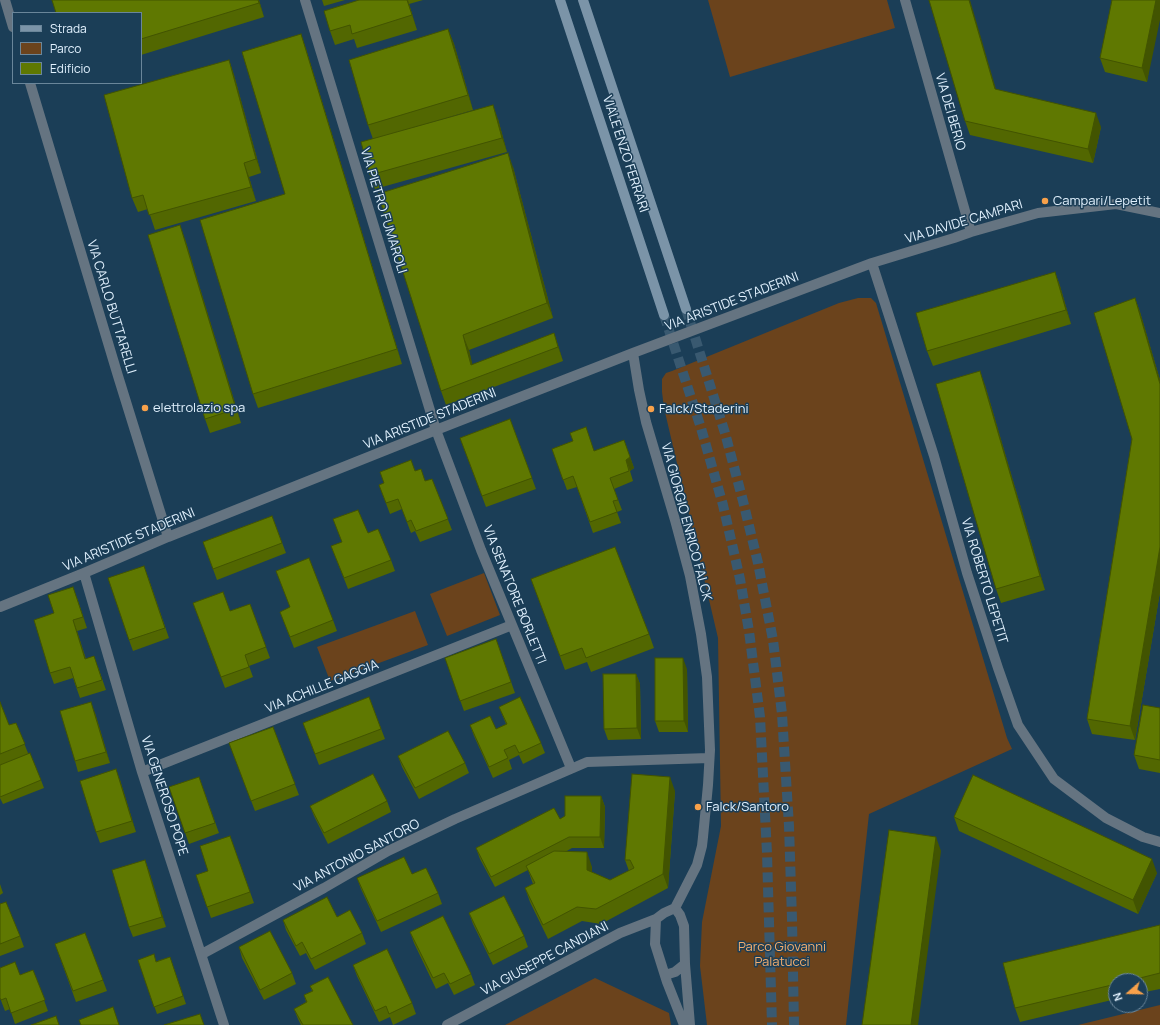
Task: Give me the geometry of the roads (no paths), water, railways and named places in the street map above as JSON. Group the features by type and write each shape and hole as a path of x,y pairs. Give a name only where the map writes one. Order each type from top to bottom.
{"main road":[{"name":"VIALE ENZO FERRARI","path":"560,0 664,315"},
{"name":"VIALE ENZO FERRARI","path":"583,0 686,309"}],"street":[{"path":"5,0 12,24"},
{"name":"VIA PIETRO FUMAROLI","path":"306,0 436,430"},
{"name":"VIA DEI BERIO","path":"905,0 971,232"},
{"name":"VIA CARLO BUTTARELLI","path":"30,84 168,537"},
{"name":"VIA DAVIDE CAMPARI","path":"872,263 1038,213 1116,204 1160,213"},
{"name":"VIA ARISTIDE STADERINI","path":"0,606 436,430 633,353 872,263"},
{"name":"VIA ROBERTO LEPETIT","path":"872,263 934,456 967,573 1018,725 1054,779 1106,818 1143,837 1160,842"},
{"name":"VIA GIORGIO ENRICO FALCK","path":"633,353 643,411 687,565 698,616 706,677 709,722 709,758 702,846 693,873 675,908"},
{"name":"VIA SENATORE BORLETTI","path":"436,430 481,550 571,768"},
{"name":"VIA GENEROSO POPE","path":"84,573 142,772 224,1025"},
{"name":"VIA ACHILLE GAGGIA","path":"142,772 512,625"},
{"name":"VIA ANTONIO SANTORO","path":"202,954 324,888 388,851 455,819 571,768 587,762 709,758"},
{"path":"675,908 680,915 684,926 685,964 690,1025"},
{"name":"VIA GIUSEPPE CANDIANI","path":"447,1025 620,933 656,919 675,908"},
{"path":"656,919 655,944 684,1025"},
{"path":"665,975 675,972 685,964"}],"tunnel":[{"path":"686,309 725,433 743,501 758,563 773,640 782,714 789,826 794,1025"},
{"path":"664,315 701,428 723,505 740,579 749,631 760,717 767,853 772,1025"}],"place":[{"name":"Campari/Lepetit","path":"1045,201"},
{"name":"elettrolazio spa","path":"145,408"},
{"name":"Falck/Staderini","path":"651,409"},
{"name":"Falck/Santoro","path":"698,807"}],"park label":[{"name":"Parco Giovanni Palatucci","path":"782,954"}]}
